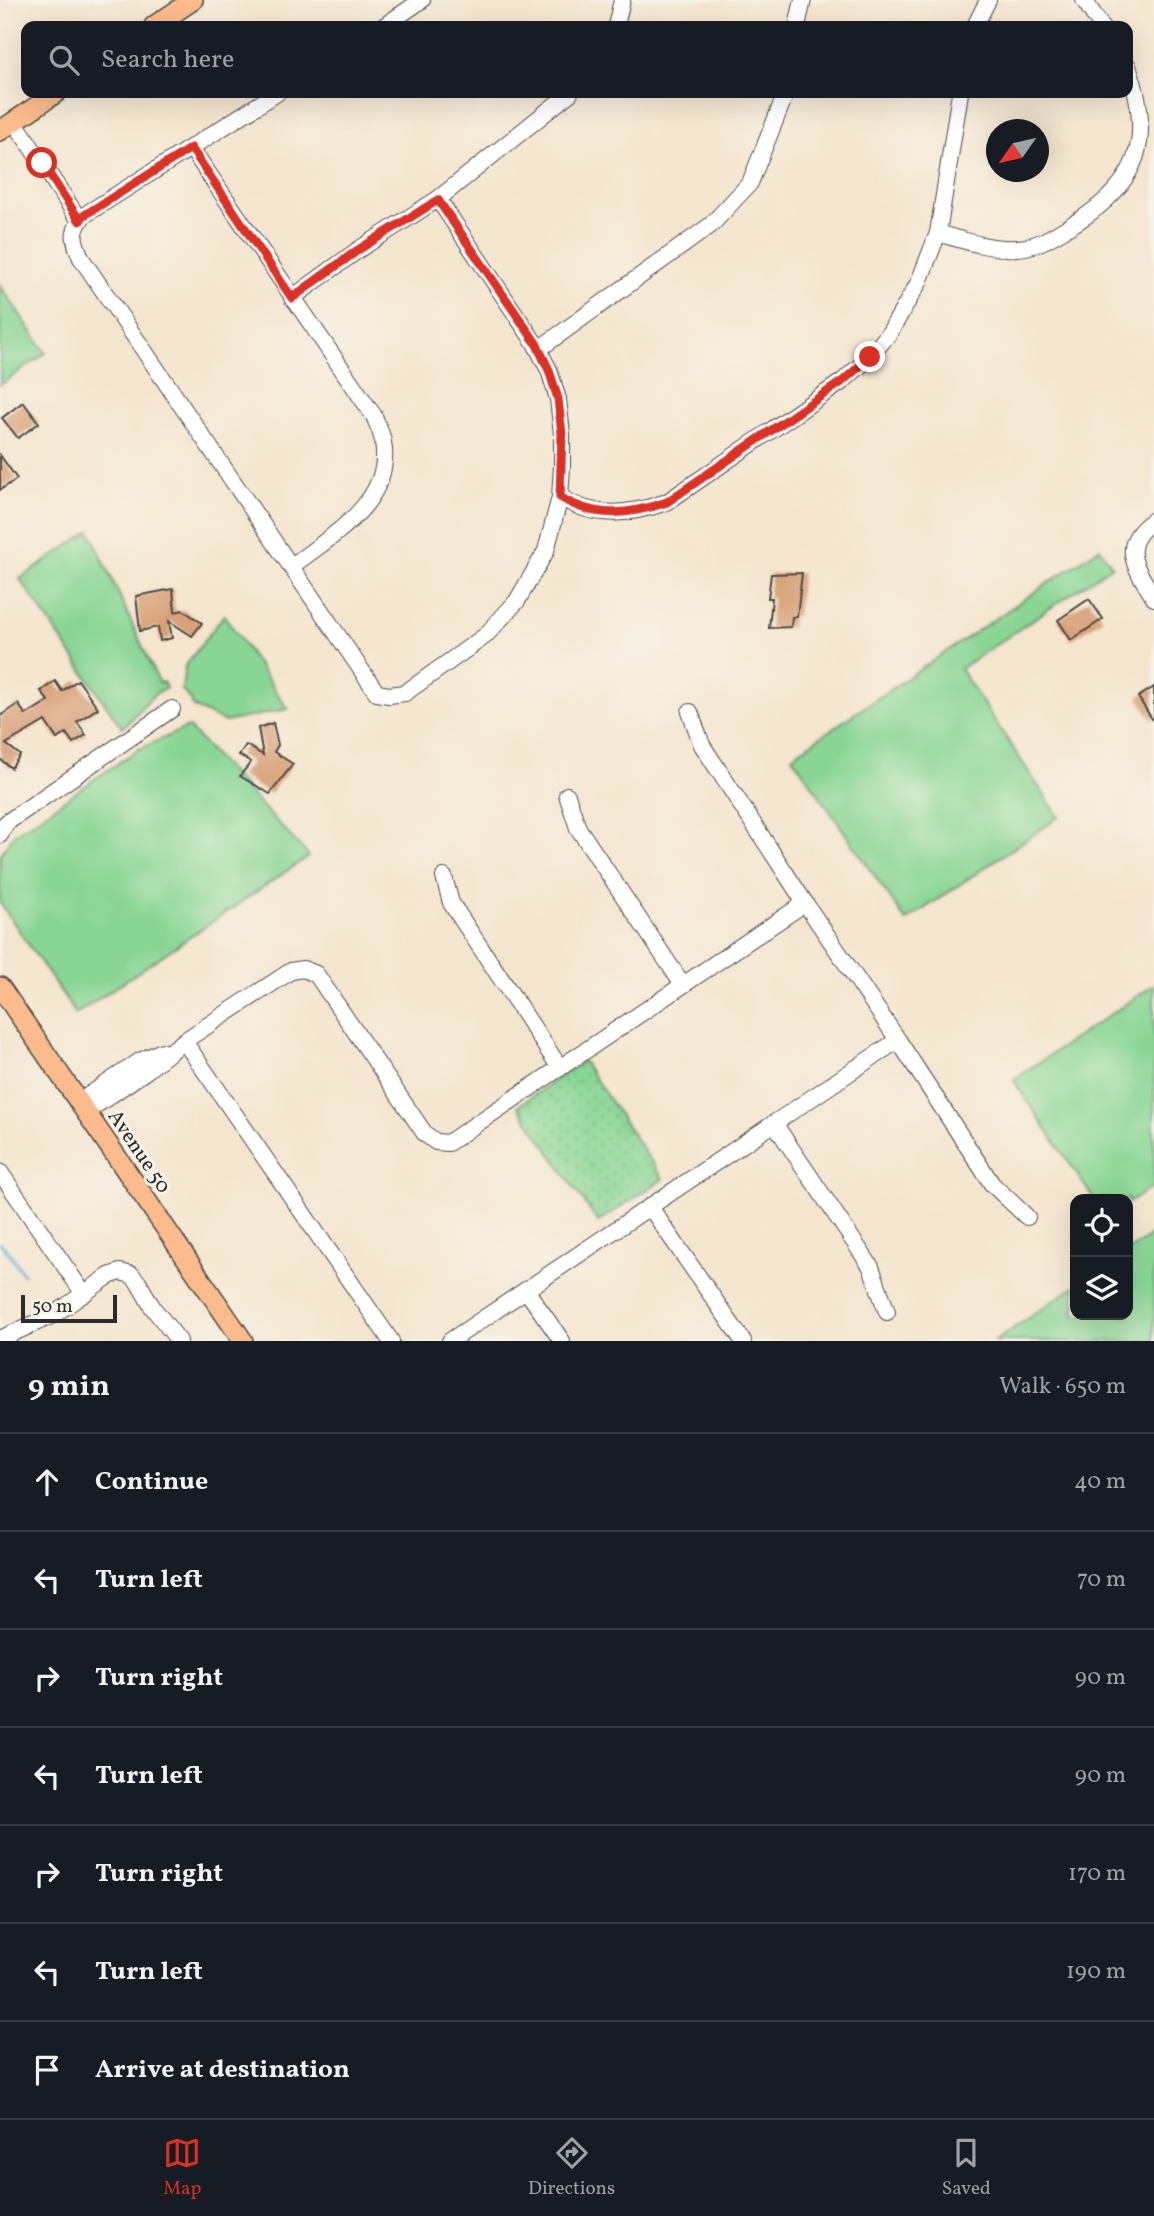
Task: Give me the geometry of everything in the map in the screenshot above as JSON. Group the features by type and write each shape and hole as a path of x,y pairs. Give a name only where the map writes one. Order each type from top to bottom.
{"main road":[{"path":"162,21 193,0"},
{"path":"7,126 49,98"},
{"name":"Avenue 50","path":"0,987 243,1341"}],"street":[{"path":"391,21 422,0"},
{"path":"617,21 622,0"},
{"path":"798,21 803,0"},
{"path":"978,21 988,0"},
{"path":"1084,0 1098,21"},
{"path":"938,233 1001,248 1017,248 1039,244 1101,206 1125,186 1146,153 1151,128 1148,109 1133,75"},
{"path":"269,98 83,216 74,228 74,240 81,258 377,693 389,695 404,692 485,636 517,601 546,551 560,497 562,434 558,399 549,370 539,349 438,200"},
{"path":"292,298 358,250 438,200 564,98"},
{"path":"539,349 711,225 750,183 784,98"},
{"path":"560,497 577,508 611,513 636,511 667,502 843,381 870,357 890,332 919,282 938,233 959,98"},
{"path":"7,126 42,163 80,221"},
{"path":"191,148 374,416 383,446 382,468 374,493 359,514 292,566"},
{"path":"1154,520 1138,534 1132,548 1133,562 1154,598"},
{"path":"2,827 172,709"},
{"path":"690,712 702,745 992,1184 1027,1217"},
{"path":"567,795 578,828 683,985"},
{"path":"444,877 451,903 560,1068"},
{"path":"82,1107 146,1071 184,1041 291,971 303,969 316,974 425,1135 436,1142 448,1143 805,903"},
{"path":"450,1341 898,1040"},
{"path":"184,1041 391,1341"},
{"path":"774,1123 871,1267 887,1312"},
{"path":"0,1172 84,1294"},
{"path":"650,1207 743,1341"},
{"path":"0,1339 55,1314 109,1276 120,1272 132,1275 138,1282 153,1308 179,1341"},
{"path":"526,1290 562,1341"}],"green space":[{"path":"0,285 46,353 0,385"},
{"path":"90,531 159,683 163,682 166,688 153,696 122,728 20,579"},
{"path":"1100,548 1112,566 960,669 1059,817 906,921 792,756"},
{"path":"224,615 288,709 225,722 193,707 191,700 182,690 185,666"},
{"path":"188,727 309,856 76,1014 0,903 0,855 15,833 137,750"},
{"path":"1154,985 1154,1186 1133,1200 1133,1194 1091,1194 1013,1080"},
{"path":"583,1061 663,1179 598,1222 518,1106"},
{"path":"1154,1233 1154,1341 995,1341 1070,1289 1070,1320 1133,1320 1133,1248"}],"building":[{"path":"23,402 39,423 18,438 2,418"},
{"path":"0,455 17,479 0,490"},
{"path":"802,573 797,616 792,617 791,627 769,628 772,598 768,598 771,574"},
{"path":"173,589 175,612 183,610 202,623 192,636 169,621 172,638 160,641 158,627 140,631 136,596"},
{"path":"1089,599 1103,619 1071,640 1058,620"},
{"path":"78,680 98,708 77,722 86,735 73,743 66,733 57,739 45,721 6,744 20,755 11,768 0,759 0,716 18,704 26,715 48,701 41,691 55,681 62,691"},
{"path":"1154,687 1154,722 1138,697"},
{"path":"273,723 278,745 274,752 293,764 270,794 240,776 251,762 239,755 246,745 263,755 258,728"}],"waterway":[{"path":"0,1243 23,1274"}],"route":[{"path":"42,163 80,221 83,216 191,148 292,298 358,250 438,200 536,343 549,370 558,399 562,434 560,497 577,508 611,513 636,511 667,502 843,381 870,357"}]}
